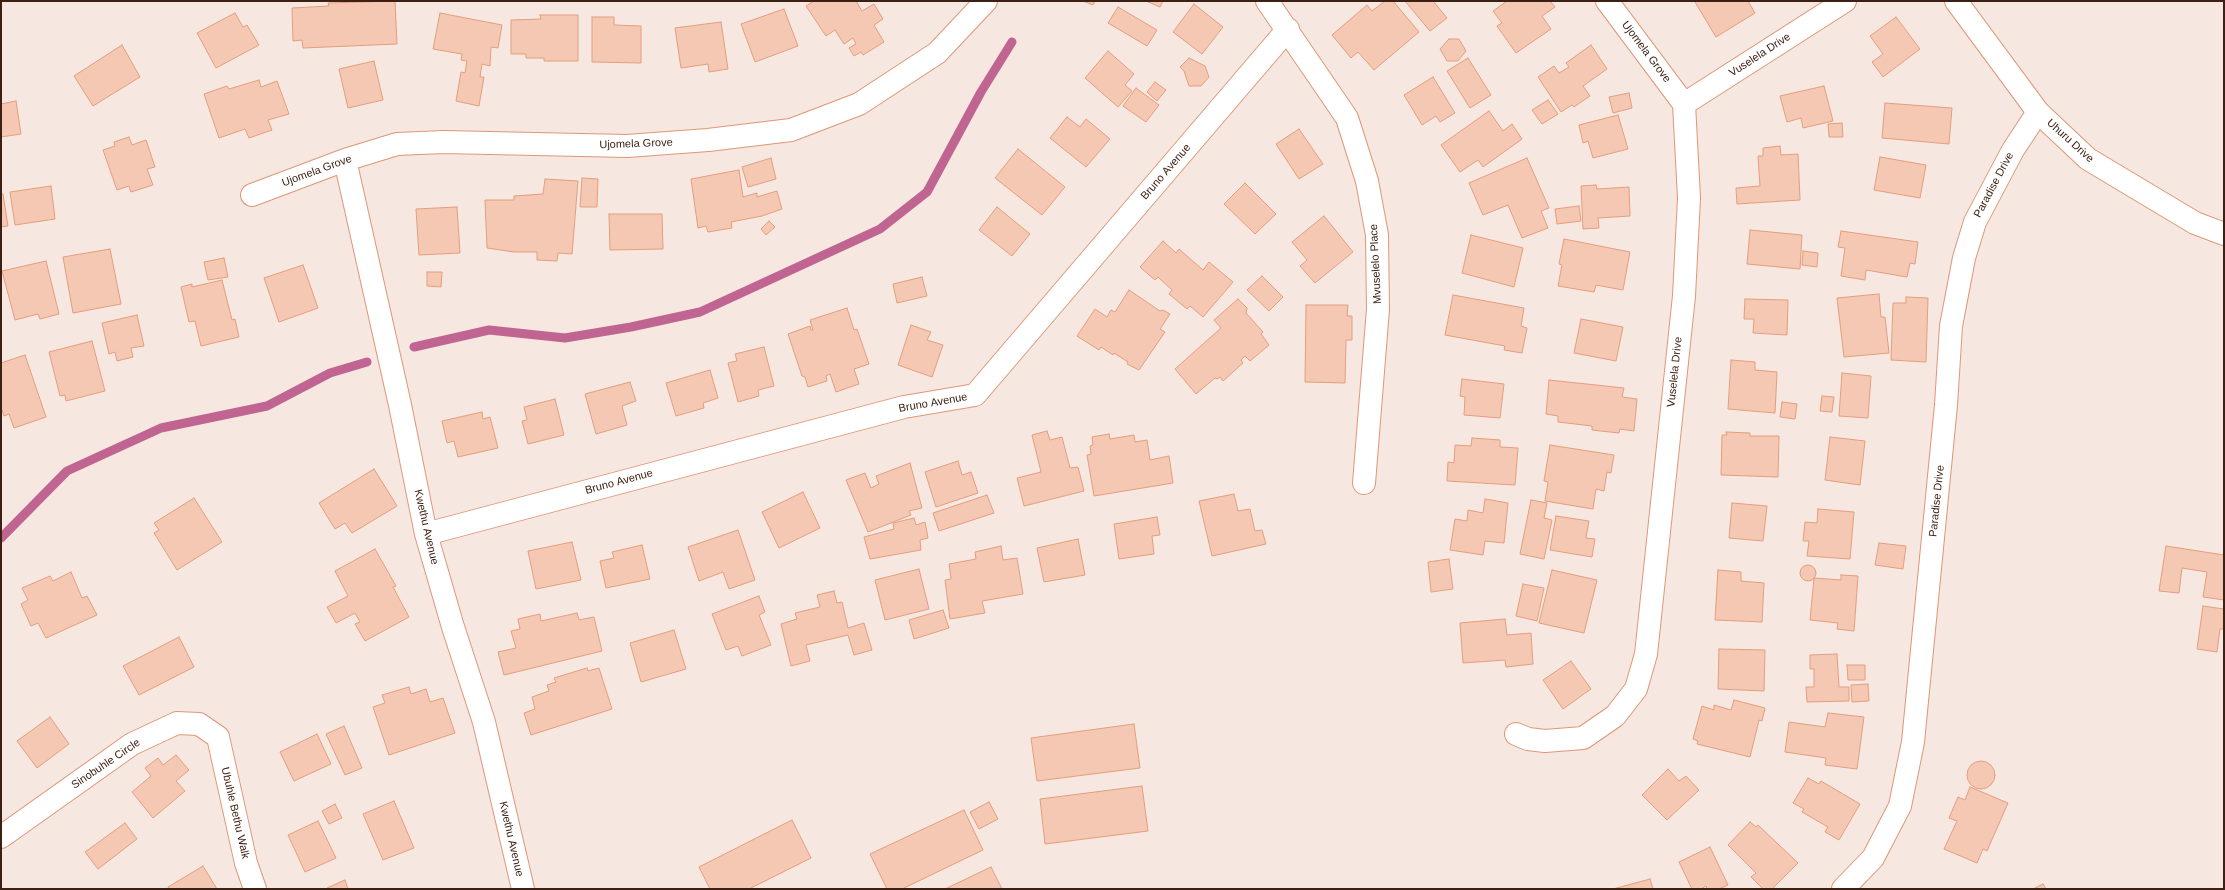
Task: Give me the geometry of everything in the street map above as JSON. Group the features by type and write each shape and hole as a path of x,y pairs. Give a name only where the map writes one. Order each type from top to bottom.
{"street":[{"name":"Ujomela Grove","path":"252,195 345,160 397,144 444,142 627,146 708,140 791,130 859,104 937,53 986,1"},
{"name":"Mvuselelo Place","path":"1267,1 1288,29 1347,118 1367,181 1377,235 1378,309 1364,483"},
{"name":"Ujomela Grove","path":"1607,1 1684,104"},
{"name":"Vuselela Drive","path":"1516,734 1528,739 1545,741 1582,738 1615,716 1636,689 1646,654 1684,296 1689,198 1684,104 1845,1"},
{"name":"Uhuru Drive","path":"1956,1 2038,112 2088,159 2195,223 2224,234"},
{"name":"Bruno Avenue","path":"426,534 904,407 975,395 1288,29"},
{"name":"Paradise Drive","path":"1843,889 1873,858 1900,806 1913,742 1946,405 1951,326 1964,258 1975,222 2013,150 2038,112"},
{"name":"Kwethu Avenue","path":"345,160 400,405 426,534 453,627 484,722 523,889"},
{"name":"Sinobuhle Circle","path":"1,837 132,744 155,732 177,723 199,724 218,737"},
{"name":"Ubuhle Bethu Walk","path":"218,737 246,863 254,889"}],"building":[{"path":"395,1 397,44 303,48 302,40 293,41 292,8 329,6 328,3"},
{"path":"814,1 856,1 862,11 874,4 883,19 874,25 884,42 863,55 861,52 854,56 849,48 856,44 853,38 844,44 835,30 826,36 806,6"},
{"path":"1083,1 1095,1 1093,5"},
{"path":"1146,1 1163,1 1160,7"},
{"path":"1385,1 1393,1 1419,32 1374,70 1358,52 1351,58 1332,35 1367,5 1372,11"},
{"path":"1405,1 1433,1 1447,18 1430,31"},
{"path":"1507,1 1550,1 1555,7 1542,16 1551,29 1516,53 1497,26 1502,23 1493,11"},
{"path":"1748,1 1755,13 1716,37 1695,2"},
{"path":"1194,4 1223,27 1202,54 1173,32"},
{"path":"1118,7 1157,30 1147,46 1108,23"},
{"path":"784,9 798,46 755,62 741,24"},
{"path":"235,13 243,27 247,25 259,45 216,68 197,33"},
{"path":"440,13 502,25 498,48 491,47 490,66 482,64 480,77 484,77 479,106 456,101 461,72 465,73 467,61 461,60 462,54 433,49"},
{"path":"540,15 578,15 578,61 544,61 544,58 526,58 526,54 511,54 511,20 541,19"},
{"path":"592,17 614,17 614,25 641,26 641,63 592,62"},
{"path":"1896,17 1920,49 1883,77 1872,62 1883,54 1870,36"},
{"path":"721,22 728,69 709,72 708,64 681,68 675,28"},
{"path":"1449,39 1459,39 1466,51 1458,61 1447,61 1440,49"},
{"path":"122,45 140,77 93,106 74,76"},
{"path":"1591,45 1607,69 1583,86 1590,96 1574,107 1572,105 1561,112 1538,77 1554,66 1559,73 1569,67 1566,63"},
{"path":"1108,51 1134,74 1125,85 1132,91 1118,107 1085,78"},
{"path":"1189,58 1205,66 1209,77 1201,86 1189,86 1184,71 1180,67"},
{"path":"1468,58 1491,95 1470,108 1447,71"},
{"path":"374,61 383,100 348,108 339,69"},
{"path":"1433,77 1455,113 1440,122 1436,116 1422,125 1404,95"},
{"path":"259,80 261,87 277,81 289,114 268,120 272,130 249,138 245,129 219,138 204,94 227,86 229,89"},
{"path":"1155,82 1166,90 1157,101 1147,92"},
{"path":"1824,86 1833,121 1803,128 1801,118 1787,122 1780,96"},
{"path":"1136,88 1159,105 1146,122 1123,106"},
{"path":"1629,93 1632,108 1613,113 1609,97"},
{"path":"1548,100 1558,114 1542,124 1532,110"},
{"path":"16,101 21,134 1,137 1,104"},
{"path":"1885,103 1952,108 1949,144 1882,138"},
{"path":"1489,111 1503,131 1512,124 1522,139 1483,167 1478,160 1460,172 1441,145"},
{"path":"1618,115 1628,149 1593,158 1588,141 1583,143 1579,125"},
{"path":"1067,117 1080,127 1086,119 1110,139 1086,167 1050,138"},
{"path":"1842,123 1843,137 1829,137 1828,124"},
{"path":"1299,129 1323,164 1299,179 1276,144"},
{"path":"129,137 132,145 146,140 155,167 147,169 153,185 131,192 129,186 117,190 103,150 115,146 114,142"},
{"path":"1780,146 1781,155 1798,154 1800,200 1737,204 1736,188 1760,186 1758,156 1763,156 1763,148"},
{"path":"1018,149 1065,187 1042,215 995,178"},
{"path":"1880,157 1926,165 1920,198 1874,190"},
{"path":"771,158 776,179 748,187 742,167"},
{"path":"1527,158 1549,208 1541,211 1548,228 1522,238 1508,205 1483,215 1469,183"},
{"path":"739,170 743,197 757,193 757,197 777,191 782,209 762,216 731,222 732,228 708,232 706,226 698,228 691,179"},
{"path":"582,178 598,179 597,207 580,207"},
{"path":"545,179 578,181 572,254 558,253 557,261 537,260 537,252 514,252 487,248 485,200 514,200 514,196 543,194"},
{"path":"1245,183 1276,214 1255,234 1224,204"},
{"path":"1596,185 1597,189 1629,187 1630,216 1598,218 1599,228 1583,229 1581,186"},
{"path":"51,186 55,219 15,225 10,192"},
{"path":"1,194 3,194 8,226 1,227"},
{"path":"1579,206 1581,221 1557,224 1555,209"},
{"path":"457,207 460,253 419,255 416,209"},
{"path":"997,207 1030,234 1012,256 979,230"},
{"path":"609,214 662,214 663,249 610,250"},
{"path":"1324,216 1353,252 1315,283 1300,266 1307,260 1292,242"},
{"path":"769,221 775,227 766,235 761,229"},
{"path":"1750,230 1802,235 1800,269 1747,264"},
{"path":"1841,231 1918,242 1915,264 1910,263 1907,277 1866,270 1865,280 1841,276 1845,248 1838,247"},
{"path":"1471,235 1523,248 1514,287 1462,273"},
{"path":"1564,239 1630,252 1623,290 1596,285 1594,292 1558,286 1562,265 1559,264"},
{"path":"1163,241 1176,253 1179,249 1203,270 1209,262 1233,282 1203,317 1190,306 1187,309 1169,294 1172,290 1158,277 1155,280 1140,267"},
{"path":"110,249 121,304 73,313 63,257"},
{"path":"1803,251 1818,253 1817,267 1802,265"},
{"path":"224,258 228,277 208,280 204,262"},
{"path":"46,261 59,314 40,319 38,314 15,320 2,271"},
{"path":"303,265 318,308 279,322 264,278"},
{"path":"427,272 442,272 441,287 427,286"},
{"path":"1262,276 1283,297 1269,311 1247,290"},
{"path":"922,277 927,296 897,303 893,284"},
{"path":"222,280 232,320 235,319 239,337 201,346 195,321 189,322 181,287 192,284 192,287"},
{"path":"1129,290 1160,311 1163,310 1170,314 1160,329 1165,332 1139,370 1127,364 1128,362 1114,353 1113,355 1101,347 1099,350 1077,336 1095,309 1107,317 1111,310 1115,312"},
{"path":"1879,294 1881,317 1885,317 1889,353 1844,357 1837,298"},
{"path":"1453,295 1524,308 1521,326 1527,328 1522,353 1504,350 1505,346 1445,335"},
{"path":"1906,297 1928,298 1926,362 1891,360 1893,303 1906,303"},
{"path":"1238,299 1247,308 1246,313 1263,332 1261,334 1269,345 1250,361 1245,356 1241,360 1243,363 1223,381 1220,377 1217,379 1215,378 1196,394 1175,369 1221,328 1214,320"},
{"path":"1745,299 1788,300 1787,335 1753,333 1754,319 1744,319"},
{"path":"1306,305 1348,305 1347,316 1352,316 1352,340 1346,340 1345,383 1305,382"},
{"path":"847,308 854,330 857,329 869,364 854,369 859,384 836,392 830,374 826,376 827,381 808,387 805,377 802,376 788,334 810,326 811,330 813,330 810,320"},
{"path":"137,315 144,346 131,348 133,357 117,361 115,352 109,354 102,323"},
{"path":"1581,319 1623,327 1616,361 1574,353"},
{"path":"911,325 931,332 927,340 943,345 932,377 898,365"},
{"path":"92,341 105,391 66,401 65,395 60,396 49,352"},
{"path":"764,347 774,386 758,390 759,396 738,402 728,363 737,361 735,354"},
{"path":"25,355 46,417 14,428 9,414 4,416 1,407 1,363"},
{"path":"1731,360 1755,362 1755,370 1777,372 1775,413 1728,409"},
{"path":"710,370 718,398 703,403 704,408 676,416 666,383"},
{"path":"1842,373 1871,376 1868,418 1839,416"},
{"path":"1462,379 1504,384 1500,418 1464,415 1465,397 1460,396"},
{"path":"1549,380 1624,388 1622,397 1637,399 1634,431 1620,429 1619,433 1592,430 1592,426 1558,422 1558,416 1546,414"},
{"path":"630,382 636,401 622,406 627,425 596,434 585,394"},
{"path":"1822,396 1834,397 1832,412 1820,411"},
{"path":"555,399 564,435 528,444 522,421 527,420 524,407"},
{"path":"1782,402 1797,404 1795,419 1780,417"},
{"path":"482,412 483,419 490,417 498,448 458,457 454,441 447,443 442,421"},
{"path":"1047,431 1050,440 1062,437 1070,468 1078,467 1084,491 1024,506 1017,478 1041,472 1032,435"},
{"path":"1726,432 1750,433 1750,436 1779,436 1778,477 1721,475 1722,435 1727,435"},
{"path":"1109,434 1110,439 1134,435 1135,442 1147,440 1150,460 1169,456 1173,483 1094,496 1087,455 1091,454 1090,446 1093,445 1092,437"},
{"path":"1830,437 1865,441 1860,485 1825,480"},
{"path":"1472,438 1500,440 1500,447 1518,448 1515,485 1447,481 1448,462 1454,463 1455,445 1471,446"},
{"path":"1550,445 1614,455 1611,473 1607,472 1604,491 1596,489 1593,509 1545,501 1548,482 1544,481"},
{"path":"958,461 962,475 971,472 978,493 936,507 925,472"},
{"path":"910,463 922,508 909,511 911,515 868,532 846,480 865,473 871,488 879,484 876,476"},
{"path":"374,469 397,506 352,533 345,523 335,529 319,503"},
{"path":"803,492 820,528 779,548 762,512"},
{"path":"1234,494 1238,511 1250,509 1255,531 1262,530 1266,544 1212,556 1199,501"},
{"path":"987,495 994,513 939,531 933,513"},
{"path":"194,498 222,542 177,570 154,533 159,530 154,523"},
{"path":"1485,499 1508,503 1504,543 1485,541 1483,555 1450,550 1455,519 1467,521 1468,510 1483,513"},
{"path":"1531,500 1547,503 1544,518 1552,520 1544,559 1520,554"},
{"path":"1732,503 1767,506 1763,541 1729,538"},
{"path":"1818,509 1854,512 1850,559 1807,556 1809,541 1803,541 1805,522 1817,523"},
{"path":"1556,516 1589,521 1586,538 1595,539 1592,557 1550,550"},
{"path":"1157,517 1160,535 1152,536 1154,554 1119,559 1114,524"},
{"path":"914,518 916,525 925,522 928,538 920,540 921,550 870,559 864,537 894,529 893,523"},
{"path":"738,530 755,580 729,589 723,572 699,581 688,547"},
{"path":"1078,539 1085,575 1044,582 1037,548"},
{"path":"572,542 581,580 536,589 528,551"},
{"path":"1879,543 1906,546 1903,569 1875,565"},
{"path":"642,545 650,579 606,588 600,561 614,558 612,552"},
{"path":"1001,546 1003,560 1017,558 1023,594 982,601 985,613 950,619 945,580 951,579 949,564 976,559 975,552"},
{"path":"2166,546 2224,555 2224,600 2203,597 2207,572 2182,568 2179,593 2159,591"},
{"path":"375,549 396,586 393,587 409,617 365,641 355,624 360,622 355,613 336,623 327,607 348,596 335,571"},
{"path":"1449,559 1453,589 1431,592 1428,562"},
{"path":"1808,565 1814,567 1816,573 1814,579 1808,581 1802,579 1800,573 1802,567"},
{"path":"919,569 929,609 885,620 875,580"},
{"path":"1552,570 1597,580 1584,633 1539,623"},
{"path":"1718,570 1741,572 1741,581 1764,583 1762,622 1715,620"},
{"path":"71,572 82,598 87,596 97,615 46,638 38,623 31,626 21,604 28,600 22,588 50,576 53,581"},
{"path":"1841,575 1858,576 1854,631 1837,629 1838,623 1810,620 1814,578 1841,580"},
{"path":"1523,584 1544,588 1537,621 1516,616"},
{"path":"834,591 837,603 842,602 848,628 864,623 872,650 854,655 848,635 806,645 810,661 791,666 781,624 797,619 795,613 820,607 817,595"},
{"path":"759,596 765,612 759,615 771,645 742,656 738,646 726,650 712,614"},
{"path":"2203,606 2224,609 2224,629 2220,629 2217,652 2197,649"},
{"path":"943,610 949,628 914,639 909,620"},
{"path":"577,613 579,620 594,617 602,651 504,675 498,652 516,648 511,631 520,629 518,619 540,614 541,621"},
{"path":"1505,619 1507,635 1531,633 1533,664 1506,667 1505,660 1463,663 1460,623"},
{"path":"674,630 686,669 641,682 630,643"},
{"path":"179,637 194,667 139,695 123,666"},
{"path":"1719,649 1765,650 1764,691 1718,689"},
{"path":"1837,654 1839,687 1849,687 1849,701 1807,702 1806,687 1814,687 1814,669 1810,669 1810,655"},
{"path":"1571,661 1591,689 1563,709 1543,680"},
{"path":"1847,665 1865,665 1865,680 1848,680"},
{"path":"587,668 588,671 599,668 612,709 531,735 524,713 535,709 532,697 549,691 547,685 556,682 554,678"},
{"path":"1868,684 1869,701 1852,702 1851,685"},
{"path":"409,687 411,694 426,689 430,702 443,698 455,733 389,755 373,707 385,703 382,695"},
{"path":"1734,700 1765,708 1762,721 1759,720 1750,757 1697,744 1698,741 1693,739 1702,706 1714,710 1714,705 1731,710"},
{"path":"1828,713 1864,717 1857,769 1825,765 1826,758 1785,752 1789,722 1825,727"},
{"path":"50,717 69,744 37,768 17,741"},
{"path":"1134,724 1140,768 1037,781 1031,738"},
{"path":"344,726 362,768 345,775 326,734"},
{"path":"317,734 331,764 294,781 280,752"},
{"path":"176,755 189,770 176,781 185,791 153,818 132,792 151,776 145,768 158,758 163,765"},
{"path":"1981,761 1991,765 1995,775 1991,785 1981,789 1971,785 1967,775 1971,765"},
{"path":"1668,769 1679,781 1686,776 1699,790 1667,820 1642,795"},
{"path":"1808,778 1819,784 1821,781 1860,804 1839,840 1825,832 1828,827 1802,812 1804,809 1793,803"},
{"path":"1142,786 1148,831 1045,844 1040,799"},
{"path":"1970,787 2008,803 1987,851 1983,849 1977,863 1944,849 1957,821 1949,818 1958,797 1965,800"},
{"path":"394,801 414,848 383,860 363,814"},
{"path":"989,802 998,819 979,829 970,812"},
{"path":"335,804 342,818 329,824 322,811"},
{"path":"964,810 983,850 902,889 887,889 870,854"},
{"path":"792,820 811,858 749,889 710,889 699,867"},
{"path":"318,821 336,858 305,872 288,835"},
{"path":"1750,822 1756,827 1758,825 1798,863 1772,889 1763,889 1751,877 1756,873 1728,845"},
{"path":"125,823 137,839 98,869 85,852"},
{"path":"1710,847 1728,885 1719,889 1707,889 1706,886 1701,889 1692,889 1679,862"},
{"path":"203,866 217,889 169,889 168,887"},
{"path":"991,867 1002,889 945,889"},
{"path":"1650,879 1653,889 1613,889"},
{"path":"345,880 348,889 327,888"},
{"path":"2043,884 2046,889 2033,889"}],"waterway":[{"path":"414,347 489,330 565,338 631,327 700,312 880,229 927,192 981,92 1012,42"},
{"path":"1,538 67,471 161,428 267,406 330,373 367,362"}]}
